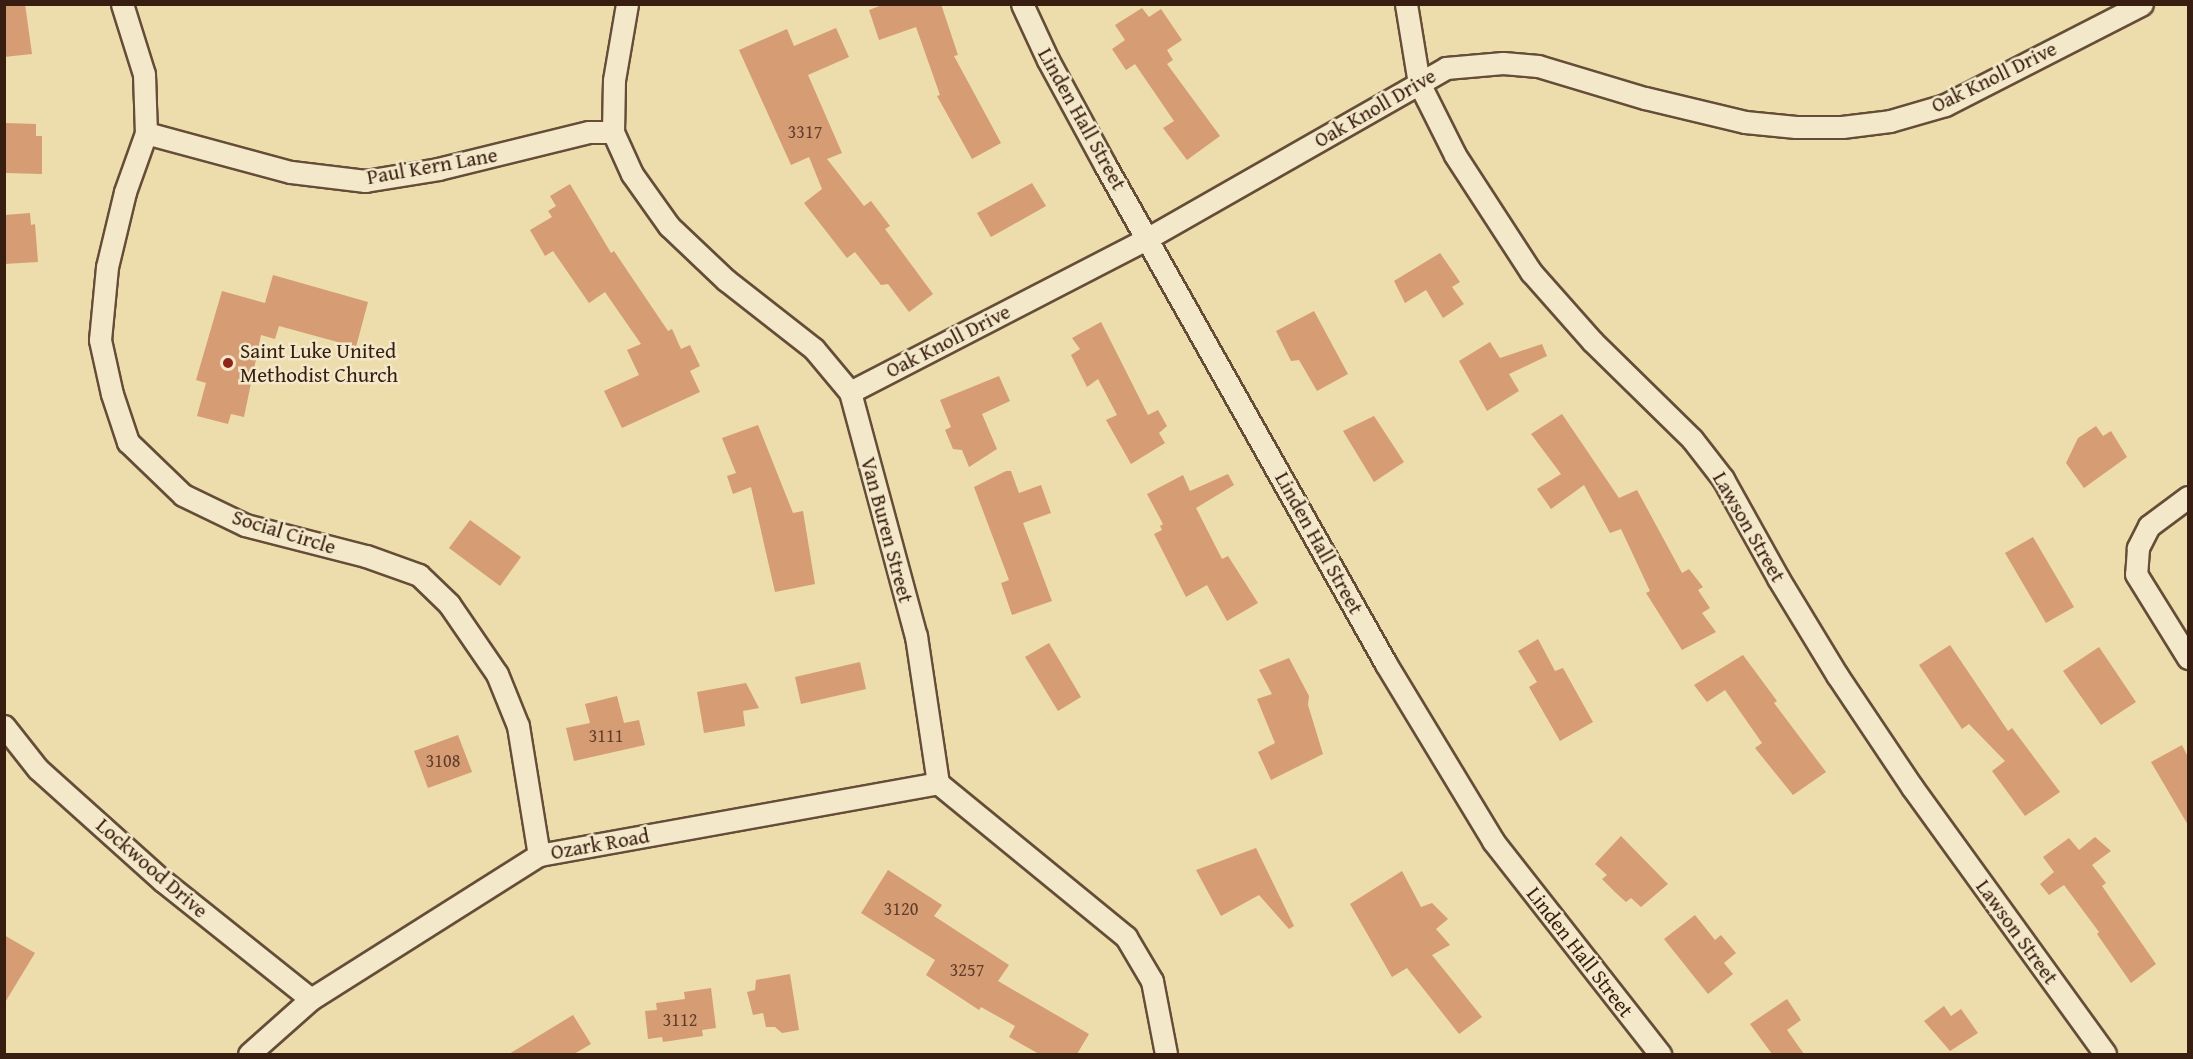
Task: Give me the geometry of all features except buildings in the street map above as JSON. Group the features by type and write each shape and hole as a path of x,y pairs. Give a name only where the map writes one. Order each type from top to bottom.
{"street":[{"name":"Social Circle","path":"122,4 144,74 146,133 125,192 107,267 100,340 111,394 128,442 183,495 245,525 366,555 419,575 449,604 472,634 497,674 518,726 539,855"},
{"name":"Van Buren Street","path":"627,4 614,80 613,132 632,174 669,226 726,280 814,349 850,392 916,636 938,783"},
{"name":"Linden Hall Street","path":"1022,4 1048,60 1386,664 1493,841 1660,1054"},
{"name":"Lawson Street","path":"1406,4 1419,83 1455,155 1531,272 1592,341 1692,439 1723,478 1778,578 1837,675 1912,787 2106,1054"},
{"name":"Oak Knoll Drive","path":"850,392 1148,238 1446,68 1503,63 1538,66 1645,98 1745,122 1796,127 1842,127 1890,121 1945,105 2142,4"},
{"name":"Paul Kern Lane","path":"146,133 291,172 365,181 438,169 589,132 613,132"},
{"path":"2188,497 2149,526 2138,548 2136,574 2188,658"},
{"name":"Lockwood Drive","path":"4,726 38,769 163,881 311,999"},
{"name":"Ozark Road","path":"249,1054 311,999 539,855 938,783"},
{"path":"938,783 1126,937 1152,981 1166,1054"}],"place":[{"name":"Saint Luke United Methodist Church","path":"228,363"}]}
